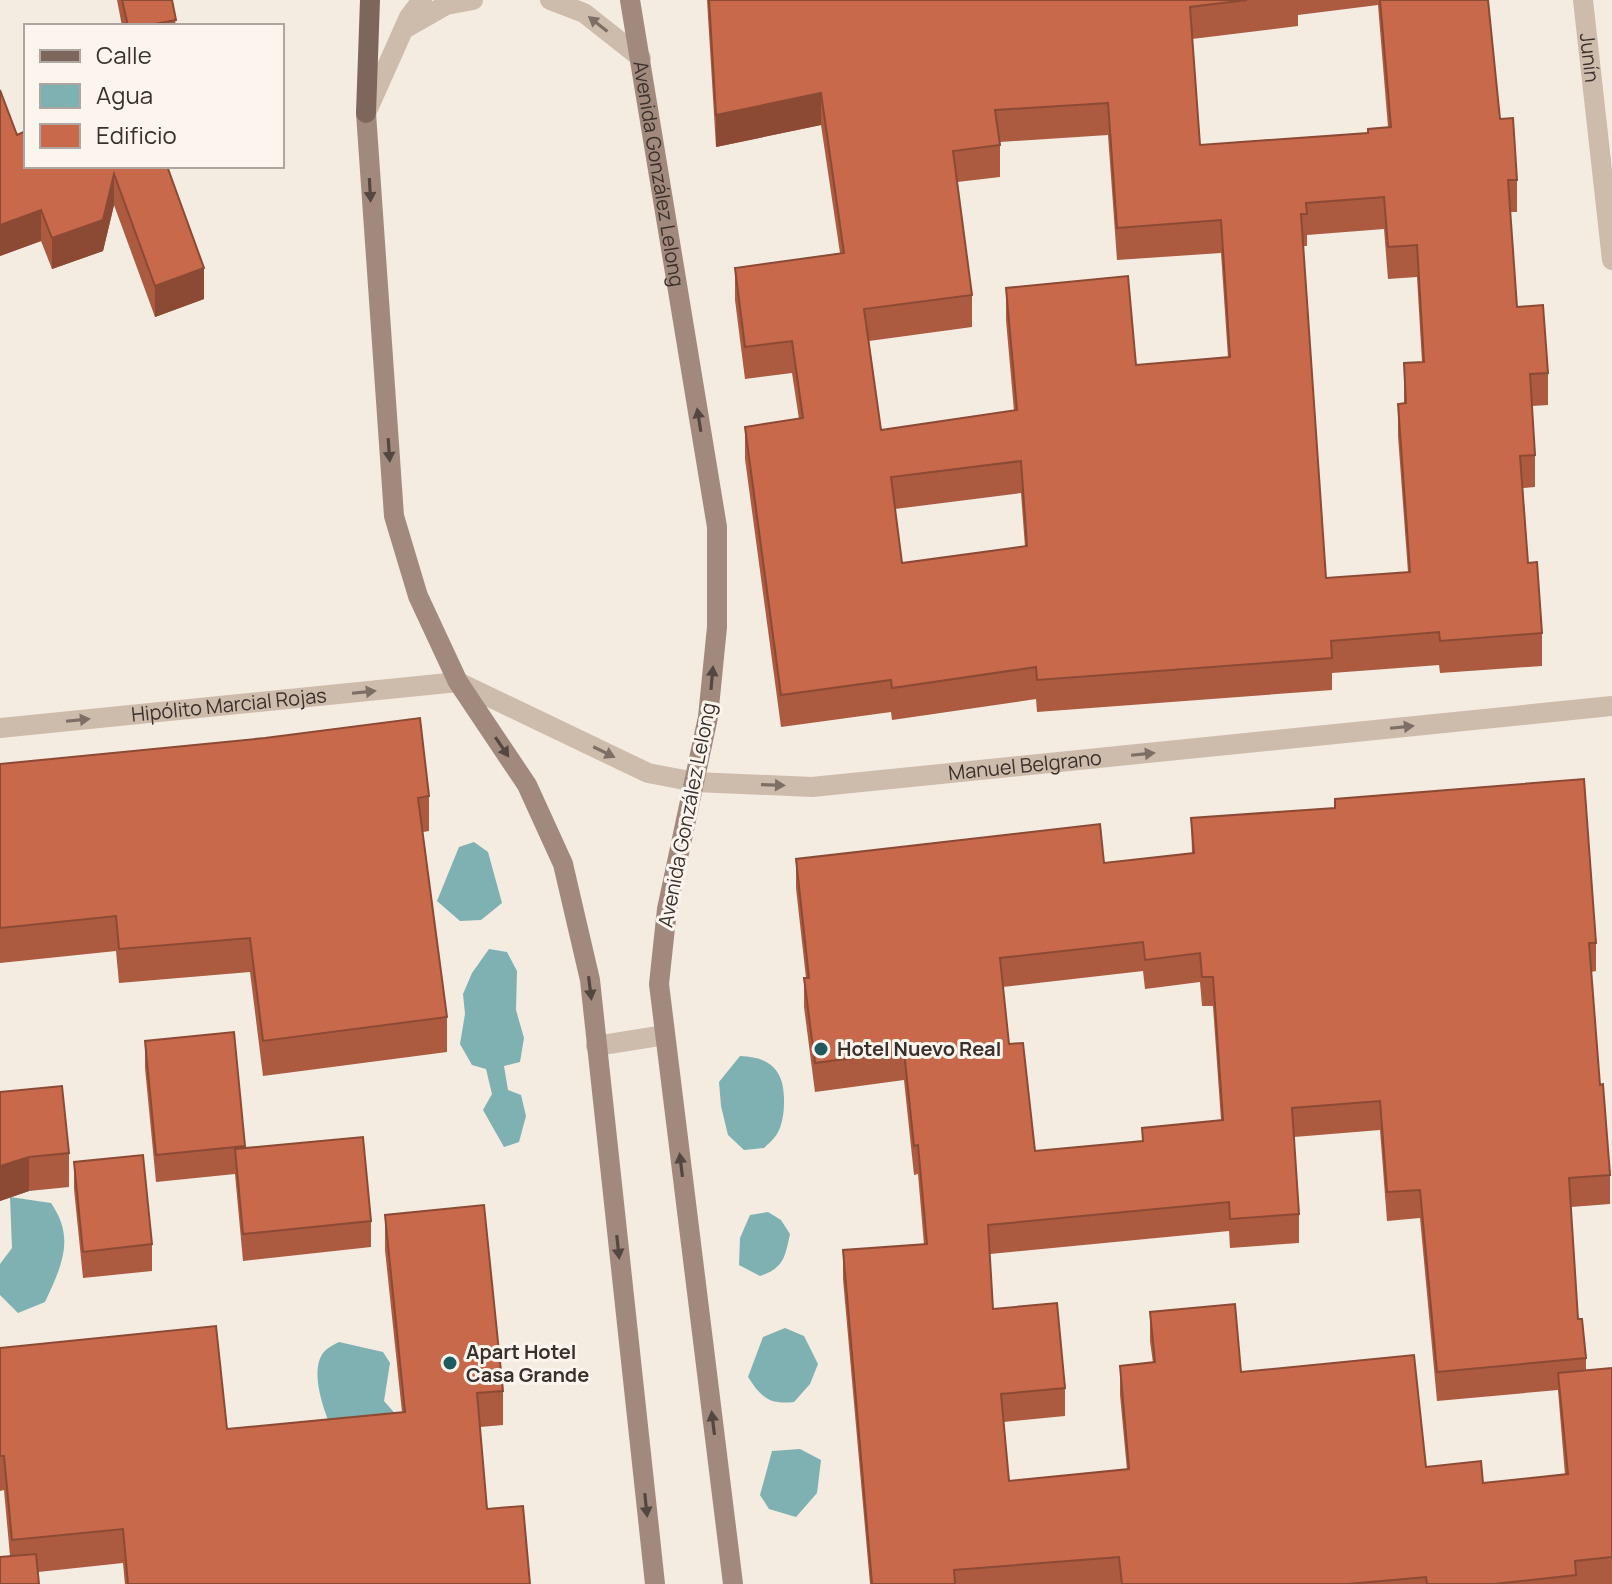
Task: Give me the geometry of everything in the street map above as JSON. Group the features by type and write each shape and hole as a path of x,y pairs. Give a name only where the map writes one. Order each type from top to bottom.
{"main road":[{"path":"370,0 366,113 394,516 418,596 458,682 527,785 563,864 590,980 655,1584"},
{"name":"Avenida González Lelong","path":"630,0 717,527 715,642 708,717 667,909 659,984 733,1584"}],"street":[{"path":"366,113 403,29 422,0"},
{"path":"403,29 446,5 473,0"},
{"path":"550,0 584,13 641,58"},
{"name":"Junín","path":"1583,0 1612,260"},
{"name":"Manuel Belgrano","path":"458,682 648,773 695,782 812,787 1612,706"},
{"name":"Hipólito Marcial Rojas","path":"0,728 458,682"},
{"path":"596,1046 665,1035"}],"water":[{"path":"474,842 488,852 502,903 481,920 460,921 437,901 459,847"},
{"path":"489,949 507,952 517,971 516,1010 524,1038 520,1062 504,1066 508,1090 521,1095 526,1116 519,1142 504,1147 483,1110 492,1094 486,1069 472,1065 460,1044 465,1014 463,994 472,973"},
{"path":"740,1056 768,1063 782,1083 784,1103 779,1131 764,1148 744,1150 728,1135 719,1082"},
{"path":"10,1197 51,1203 59,1216 64,1241 61,1265 45,1302 18,1313 0,1295 0,1264 12,1248"},
{"path":"768,1212 781,1220 790,1234 782,1261 760,1276 739,1265 740,1238 750,1215"},
{"path":"785,1328 804,1336 818,1364 810,1384 794,1402 785,1403 766,1398 748,1377 763,1337"},
{"path":"339,1342 383,1352 390,1363 384,1401 398,1417 334,1434 320,1394 318,1371 323,1353"},
{"path":"800,1449 821,1460 817,1493 796,1517 769,1509 760,1495 772,1451"}],"building":[{"path":"122,0 172,0 176,20 128,24"},
{"path":"709,0 1247,0 1190,7 1200,145 1368,133 1368,129 1391,127 1380,0 1488,0 1500,119 1513,118 1517,180 1508,180 1517,307 1543,305 1548,373 1530,374 1535,455 1520,456 1528,563 1537,562 1542,633 1440,641 1439,632 1331,641 1332,658 1037,680 1036,667 892,688 891,680 781,695 745,427 803,418 792,341 745,347 735,268 844,253 821,93 716,115","holes":["1108,103 1117,228 1221,220 1230,357 1136,365 1128,276 1006,288 1017,410 881,430 864,309 972,295 953,151 1000,145 995,110","1384,197 1388,247 1417,245 1424,362 1404,363 1406,403 1398,404 1410,572 1326,578 1301,214 1307,214 1306,203","1021,461 1027,546 902,563 891,477"]},
{"path":"0,90 17,135 24,132 24,168 168,168 204,268 155,286 114,174 103,220 52,238 41,210 0,225"},
{"path":"420,718 429,796 418,798 447,1017 263,1041 250,938 119,949 116,916 0,928 0,764 265,738"},
{"path":"1584,779 1596,943 1589,943 1610,1175 1569,1178 1578,1319 1582,1319 1586,1358 1437,1372 1420,1190 1387,1192 1380,1101 1292,1108 1299,1214 1230,1219 1229,1202 988,1225 993,1309 1057,1303 1065,1388 1001,1394 1009,1481 1129,1469 1120,1366 1155,1362 1150,1312 1235,1304 1241,1372 1414,1355 1426,1467 1481,1461 1483,1483 1568,1474 1558,1373 1612,1368 1612,1557 1575,1561 1576,1575 1494,1584 1427,1584 1426,1577 1348,1584 1122,1584 1119,1557 954,1570 955,1584 872,1584 843,1250 927,1244 918,1145 914,1146 904,1051 815,1063 804,978 809,978 796,859 1100,824 1104,863 1194,853 1191,818 1335,808 1335,799","holes":["1143,942 1145,960 1200,953 1202,977 1213,977 1223,1120 1142,1128 1143,1141 1035,1151 1023,1043 1009,1044 1000,958"]},
{"path":"234,1032 245,1146 156,1155 145,1041"},
{"path":"62,1086 69,1153 29,1157 0,1166 0,1092"},
{"path":"363,1137 371,1221 243,1234 235,1149"},
{"path":"143,1155 152,1244 83,1252 74,1162"},
{"path":"484,1205 503,1391 477,1393 487,1509 523,1506 530,1584 128,1584 123,1529 12,1540 4,1456 0,1456 0,1348 216,1326 227,1429 405,1412 385,1215"},
{"path":"36,1554 39,1584 0,1584 0,1557"}],"place":[{"name":"Hotel Nuevo Real","path":"821,1049"},
{"name":"Apart Hotel Casa Grande","path":"450,1363"}]}
